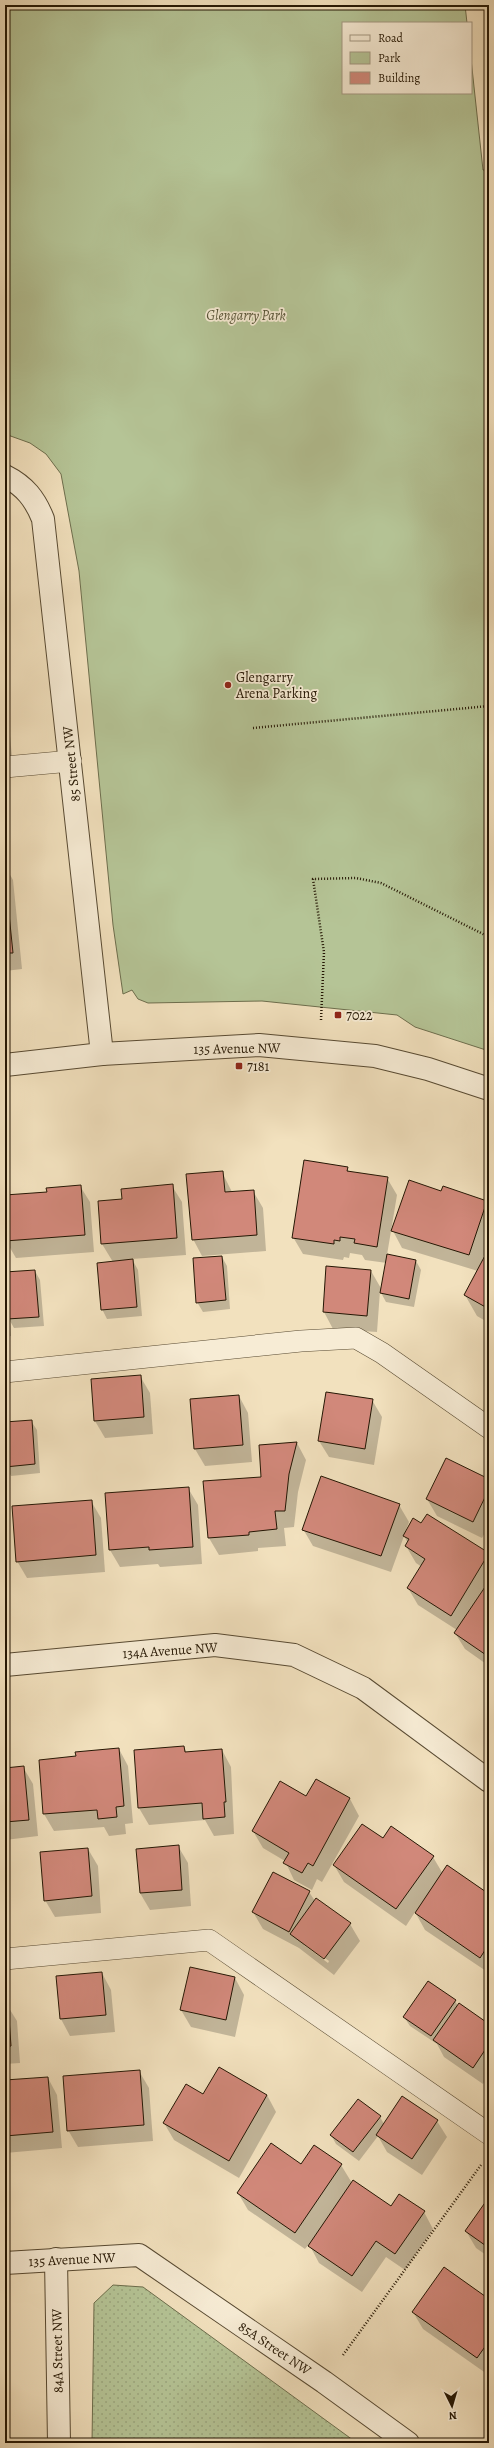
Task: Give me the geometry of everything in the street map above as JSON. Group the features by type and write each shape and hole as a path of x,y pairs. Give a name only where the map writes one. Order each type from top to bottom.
{"street":[{"name":"85 Street NW","path":"12,479 36,500 43,519 71,761 102,1054"},
{"name":"135 Avenue NW","path":"5,1064 102,1054 259,1045 318,1049 375,1056 428,1069 489,1089"},
{"name":"134A Avenue NW","path":"5,1665 215,1645 294,1655 363,1688 488,1779"},
{"name":"135 Avenue NW","path":"5,2263 56,2258 139,2255"},
{"name":"85A Street NW","path":"139,2255 324,2382 408,2443"},
{"name":"84A Street NW","path":"56,2258 59,2443"}],"lane":[{"path":"5,767 71,761"},
{"path":"5,1372 301,1340 356,1338 382,1353 489,1428"},
{"path":"5,1959 209,1940 489,2134"}],"path":[{"path":"254,728 489,706"},
{"path":"318,1049 324,966 313,879 356,878 381,883 489,937"},
{"path":"324,2382 484,2161"}],"green space":[{"name":"Glengarry Park","path":"5,5 465,5 467,22 342,22 342,94 472,94 472,68 483,170 489,170 489,1051 415,1027 397,1015 262,1001 148,1003 138,999 132,990 123,994 113,925 79,571 61,474 46,454 30,443 5,434"},
{"path":"113,2285 143,2287 357,2443 92,2443 94,2303"}],"building":[{"path":"5,875 13,953 5,953"},
{"path":"304,1160 348,1167 347,1171 388,1177 377,1247 354,1243 355,1239 340,1237 340,1241 334,1240 334,1244 292,1238"},
{"path":"223,1171 225,1192 254,1190 257,1235 192,1240 186,1174"},
{"path":"409,1180 441,1191 443,1186 487,1201 469,1255 391,1231"},
{"path":"173,1184 177,1238 101,1244 98,1201 122,1199 121,1189"},
{"path":"81,1185 85,1235 5,1241 5,1195 47,1192 46,1188"},
{"path":"489,1248 489,1309 464,1295"},
{"path":"387,1254 416,1260 409,1299 380,1293"},
{"path":"222,1256 226,1300 196,1303 193,1258"},
{"path":"133,1259 137,1307 101,1310 97,1263"},
{"path":"326,1266 371,1270 367,1316 323,1312"},
{"path":"35,1270 39,1317 7,1319 5,1272"},
{"path":"141,1375 144,1417 94,1421 91,1379"},
{"path":"326,1392 373,1399 365,1449 318,1441"},
{"path":"239,1395 243,1445 194,1449 190,1399"},
{"path":"32,1420 35,1464 5,1467 5,1422"},
{"path":"297,1442 289,1474 285,1511 275,1511 277,1529 249,1532 249,1535 208,1538 203,1481 261,1477 259,1445"},
{"path":"446,1458 489,1479 489,1489 473,1522 426,1499"},
{"path":"321,1476 400,1504 381,1556 302,1530"},
{"path":"189,1487 193,1547 149,1550 149,1547 109,1550 105,1493"},
{"path":"92,1500 96,1555 16,1562 12,1506"},
{"path":"427,1514 489,1553 451,1616 407,1588 425,1559 405,1546 409,1539 403,1536 413,1518 421,1523"},
{"path":"487,1584 489,1585 489,1657 454,1633"},
{"path":"184,1746 185,1752 222,1749 226,1802 224,1802 225,1817 203,1819 202,1803 138,1808 134,1750"},
{"path":"119,1748 124,1806 116,1807 117,1817 98,1819 97,1810 43,1814 39,1760 76,1756 75,1752"},
{"path":"24,1766 29,1820 5,1822 5,1768"},
{"path":"316,1779 350,1798 313,1866 308,1863 302,1873 283,1863 289,1853 252,1831 280,1781 306,1796"},
{"path":"362,1824 383,1838 391,1826 434,1856 396,1909 333,1865"},
{"path":"179,1845 182,1890 140,1893 136,1849"},
{"path":"88,1848 92,1896 44,1901 40,1852"},
{"path":"447,1865 489,1894 489,1944 480,1958 415,1913"},
{"path":"273,1872 310,1891 289,1932 252,1912"},
{"path":"316,1898 351,1923 324,1959 290,1934"},
{"path":"190,1967 235,1977 226,2020 180,2010"},
{"path":"102,1972 106,2015 60,2019 56,1976"},
{"path":"428,1981 456,2000 431,2036 403,2017"},
{"path":"459,2003 489,2024 489,2044 473,2068 433,2040"},
{"path":"5,2004 8,2004 11,2046 5,2047"},
{"path":"219,2067 267,2095 229,2161 163,2123 186,2084 203,2094"},
{"path":"140,2070 144,2125 67,2131 63,2076"},
{"path":"48,2077 53,2132 5,2136 5,2080"},
{"path":"402,2096 438,2120 412,2159 376,2135"},
{"path":"358,2099 381,2116 353,2152 330,2135"},
{"path":"271,2143 301,2164 314,2145 342,2164 295,2233 237,2193"},
{"path":"353,2180 391,2206 399,2194 425,2211 395,2254 376,2241 352,2276 308,2246"},
{"path":"489,2197 489,2248 465,2231"},
{"path":"444,2267 489,2299 489,2341 477,2358 412,2312"}],"place":[{"name":"Glengarry Arena Parking","path":"228,685"},
{"name":"7022","path":"338,1015"},
{"name":"7181","path":"239,1066"}]}
